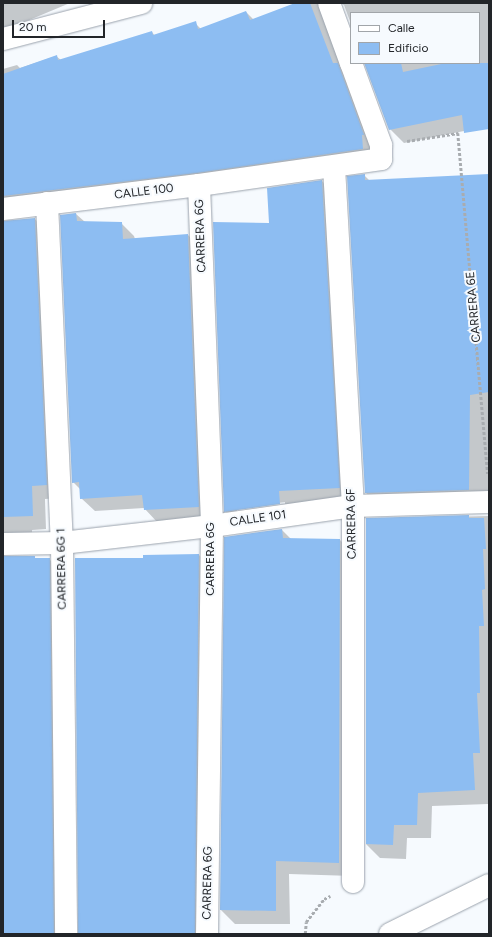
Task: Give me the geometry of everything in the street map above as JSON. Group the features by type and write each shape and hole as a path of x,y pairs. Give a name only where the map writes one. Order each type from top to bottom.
{"main road":[{"path":"3,39 141,3"},
{"path":"329,3 350,60"},
{"path":"351,64 381,152"},
{"name":"CALLE 100","path":"3,209 334,167 381,152"},
{"name":"CARRERA 6F","path":"334,167 353,506 353,882"},
{"name":"CARRERA 6G","path":"199,185 212,526 207,934"},
{"name":"CARRERA 6G 1","path":"47,203 62,544 66,934"},
{"name":"CALLE 101","path":"3,544 62,544 212,526 353,506 489,502"},
{"path":"390,934 489,885"}],"path":[{"name":"CARRERA 6E","path":"381,152 458,133 489,481"},
{"path":"305,934 306,922 324,899 353,882"}],"building":[{"path":"295,3 310,3 333,63 338,63 364,135 362,135 363,149 197,173 3,196 3,74 57,55 58,60 152,31 153,35 196,21 198,29 246,11 250,20"},
{"path":"489,63 489,129 464,133 462,115 389,130 364,64 401,64 403,72 441,64"},
{"path":"365,174 365,180 489,174 489,392 470,395 469,490 365,493 347,176"},
{"path":"322,180 340,488 279,491 280,504 224,512 213,222 269,223 267,188"},
{"path":"76,213 77,221 122,222 123,239 188,234 199,507 144,510 142,495 80,499 79,482 72,483 60,215"},
{"path":"35,218 47,485 32,486 33,516 3,517 3,221"},
{"path":"469,515 469,518 484,518 486,549 483,549 485,589 482,590 484,626 479,626 480,693 477,693 480,753 473,753 475,790 418,793 417,825 394,825 393,845 366,844 366,518"},
{"path":"282,529 283,538 340,539 339,863 276,861 276,911 220,910 224,537"},
{"path":"199,554 195,934 78,934 75,558 143,558 143,555"},
{"path":"3,556 35,556 35,558 50,558 54,934 3,934"}]}
